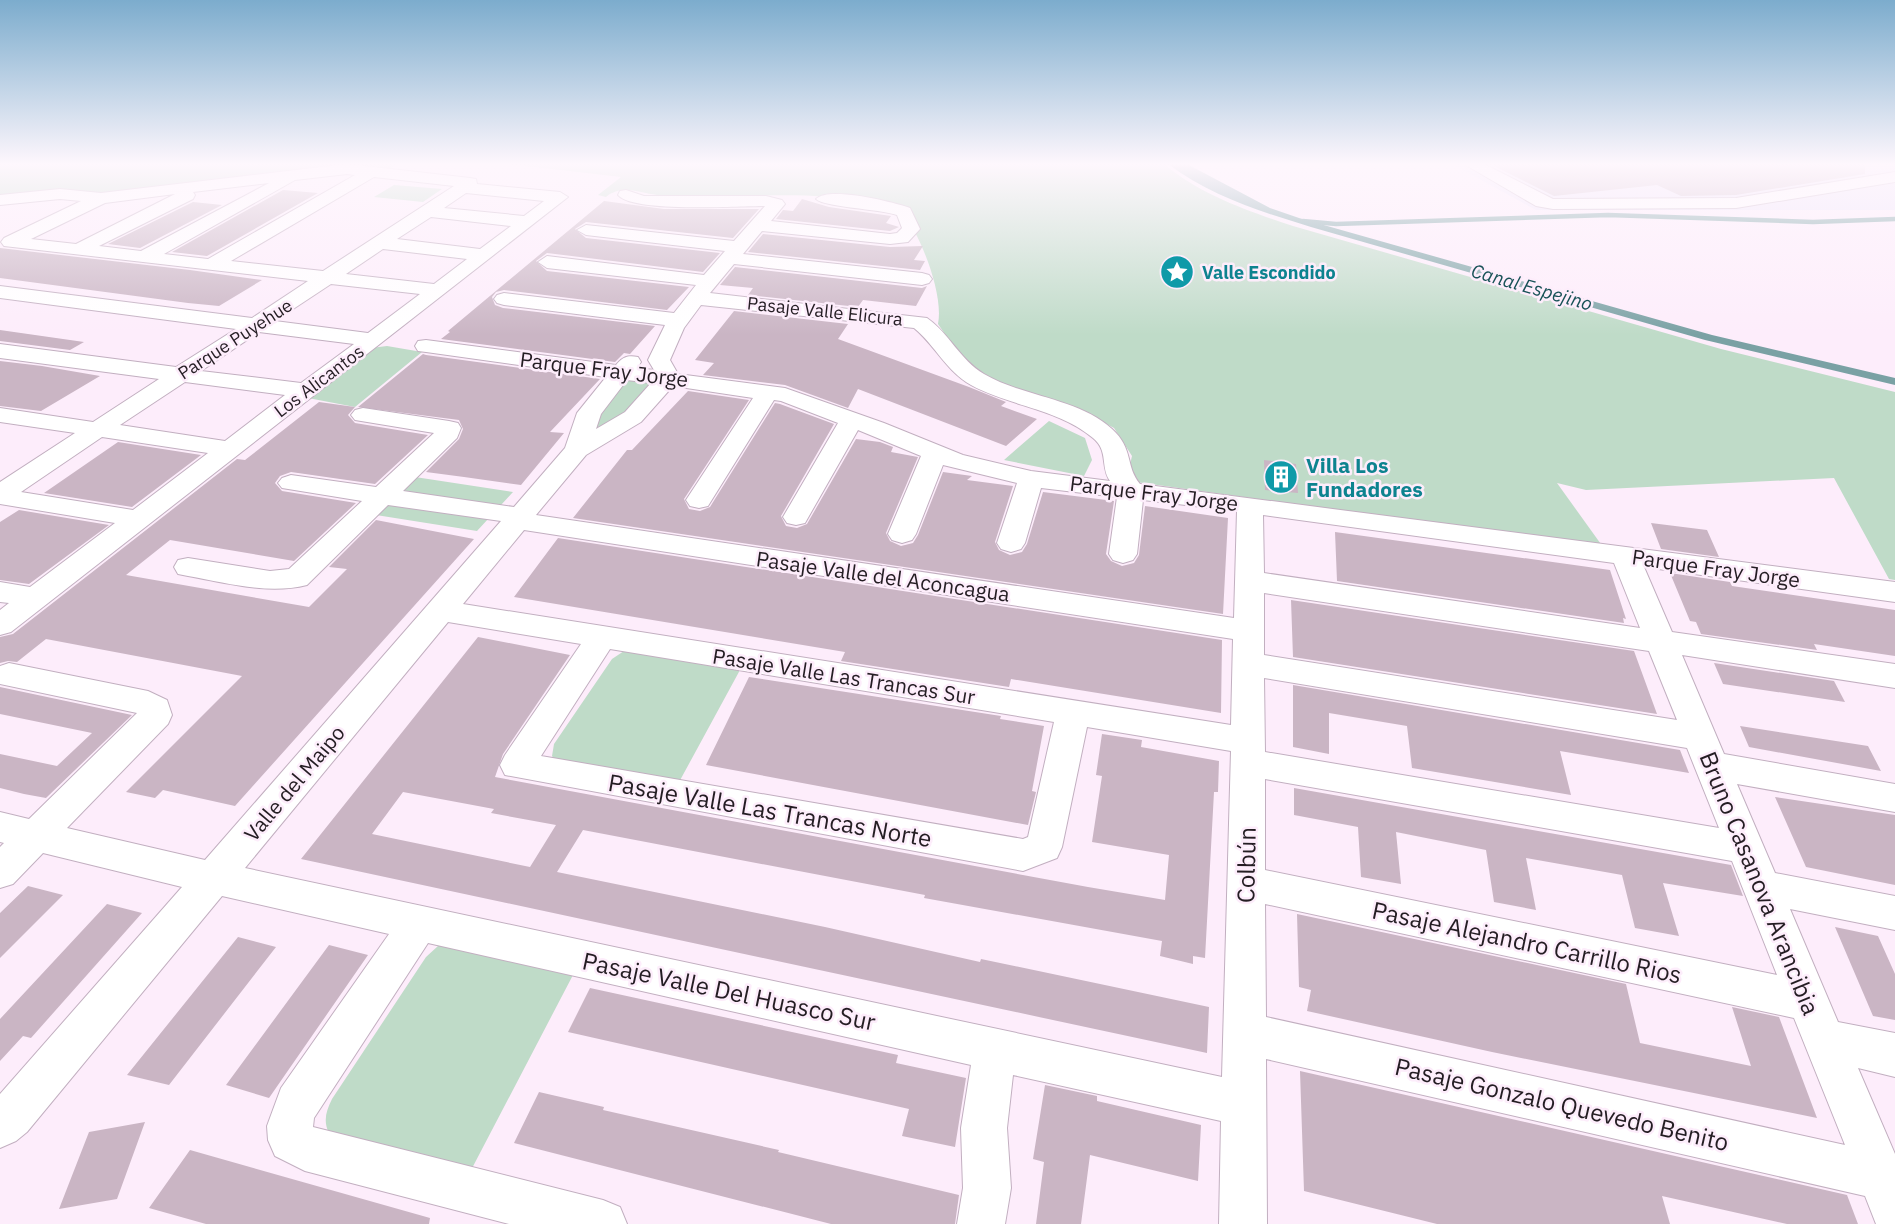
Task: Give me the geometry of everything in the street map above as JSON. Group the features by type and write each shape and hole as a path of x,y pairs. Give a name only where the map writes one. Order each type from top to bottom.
{"street":[{"path":"5,244 53,221"},
{"path":"78,250 135,221"},
{"path":"144,257 211,221"},
{"path":"211,265 287,221"},
{"name":"Parque Puyehue","path":"0,495 412,221"},
{"path":"519,221 527,222"},
{"path":"669,377 659,360 677,323 762,221"},
{"path":"758,226 890,239 902,238 911,229 908,221"},
{"name":"Los Alicantos","path":"0,625 527,222"},
{"path":"586,230 922,279"},
{"path":"380,243 484,255"},
{"path":"5,244 438,290"},
{"name":"Pasaje Valle Elicura","path":"547,262 920,322 928,327 940,345 979,381 1011,396 1090,423 1099,430 1114,445 1119,460 1119,475 1131,489"},
{"path":"0,292 372,340"},
{"path":"504,299 677,323"},
{"name":"Valle del Maipo","path":"577,450 589,412 619,372 655,338 677,323"},
{"name":"Parque Fray Jorge","path":"426,346 669,377 785,395 955,461 1031,479 1131,489 1895,592"},
{"path":"0,351 306,391"},
{"name":"Valle del Maipo","path":"4,1127 577,450 634,417 669,377"},
{"path":"699,500 768,392"},
{"path":"0,415 231,449"},
{"path":"188,567 270,581 297,578 448,433 449,428 363,415"},
{"path":"796,517 852,420"},
{"path":"902,534 935,453"},
{"path":"1011,543 1031,479"},
{"name":"Pasaje Valle del Aconcagua","path":"291,482 519,519 1249,647 1895,798"},
{"path":"1122,554 1131,489"},
{"path":"0,495 138,519"},
{"name":"Colbún","path":"1242,1224 1251,505"},
{"name":"Bruno Casanova Arancibia","path":"1625,555 1888,1193"},
{"path":"1250,581 1895,676"},
{"path":"0,592 35,598"},
{"name":"Pasaje Valle Las Trancas Sur","path":"441,611 1073,713 1248,752 1746,848"},
{"name":"Pasaje Valle Las Trancas Norte","path":"602,637 517,765 1023,855 1044,847 1073,713"},
{"path":"0,872 156,715 155,709 148,703 9,675"},
{"name":"Pasaje Valle Del Huasco Sur","path":"0,827 214,878 1244,1104"},
{"name":"Pasaje Alejandro Carrillo Rios","path":"1246,883 1809,1000"},
{"path":"1762,887 1895,913"},
{"path":"419,923 297,1104 291,1117 291,1140 305,1148 603,1224"},
{"name":"Pasaje Gonzalo Quevedo Benito","path":"1244,1033 1888,1193"},
{"path":"1825,1040 1895,1055"},
{"path":"981,1224 987,1188 985,1119 995,1049"}],"shaded area":[{"path":"909,221 1279,221 1721,349 1895,392 1895,580 1889,579 1834,478 1586,490 1557,483 1603,547 1136,482 1128,473 1132,456 1114,428 1089,415 1025,393 978,372 958,353 938,324 938,298 930,266"},
{"path":"387,346 422,352 355,407 308,398 371,348"},
{"path":"635,378 650,380 652,384 635,407 597,429 608,397 620,385"},
{"path":"1049,421 1085,438 1092,460 1084,476 1004,460"},
{"path":"415,477 513,492 477,531 376,515"},
{"path":"624,651 740,670 678,784 554,759 552,756 554,744 612,659"},
{"path":"443,944 573,975 469,1174 329,1133 326,1124 332,1099 426,957"}],"water":[{"name":"Canal Espejino","path":"1293,221 1310,221 1712,335 1895,378 1895,385 1705,340"}],"building":[{"path":"154,221 191,221 140,248 108,244"},
{"path":"227,221 268,221 207,256 172,252"},
{"path":"580,221 748,221 733,238 586,222 575,229 586,238 720,253 703,272 547,253 536,261 547,271 689,287 667,310 504,290 496,292 492,297 495,305 503,308 655,326 630,354 624,353 615,362 441,339 450,332 448,331"},
{"path":"796,221 887,221 886,223 899,227 890,231"},
{"path":"763,234 890,247 923,246 914,260 925,261 920,270 748,252"},
{"path":"0,248 262,280 219,306 188,303 0,278"},
{"path":"735,267 922,288 927,286 916,306 863,300 858,307 748,295 753,288 720,285"},
{"path":"734,311 848,324 838,339 969,387 1006,402 1001,406 1037,419 1006,446 858,389 848,408 785,385 703,375 714,363 695,360"},
{"path":"0,330 84,342 70,350 0,341"},
{"path":"423,354 600,379 550,432 564,433 521,485 426,472 459,439 463,429 459,420 358,407"},
{"path":"0,361 100,376 41,411 0,406"},
{"path":"688,391 749,400 684,499 689,509 700,511 710,507 775,403 834,424 781,516 786,526 797,528 807,524 856,439 880,442 893,447 891,452 918,457 886,533 890,541 901,546 913,543 918,535 943,472 972,476 967,480 1013,486 995,542 999,550 1010,555 1022,552 1027,544 1043,492 1114,501 1106,554 1111,561 1122,566 1134,563 1139,555 1145,506 1228,518 1223,614 573,518 627,450 632,450"},
{"path":"319,402 355,407 348,415 355,423 428,435 375,484 291,472 280,476 275,483 282,491 356,503 294,561 170,540 126,575 309,607 347,569 329,567 376,520 474,539 235,806 163,790 155,798 126,792 242,676 46,639 17,662 0,663 0,637 13,634 237,459 245,460"},
{"path":"118,442 201,455 132,507 44,493"},
{"name":"Villa Los Fundadores","path":"1264,460 1296,464 1298,493 1265,490"},
{"path":"19,510 109,525 29,584 0,580 0,522"},
{"path":"1651,523 1707,530 1719,557 1661,549"},
{"path":"1335,532 1610,570 1626,619 1623,618 1624,623 1337,581"},
{"path":"558,538 1222,640 1221,713 1011,679 1009,687 841,661 845,652 514,597"},
{"path":"1670,573 1730,582 1732,586 1895,610 1895,656 1814,644 1817,650 1701,634 1696,622 1690,621"},
{"path":"1291,600 1634,651 1657,714 1293,657"},
{"path":"478,637 570,655 503,754 495,777 1165,900 1169,855 1092,842 1102,776 1096,775 1102,734 1142,740 1141,747 1219,761 1218,792 1214,792 1205,958 1193,956 1193,964 1160,956 1162,941 924,898 925,895 583,830 557,872 980,962 981,959 1209,1007 1207,1053 301,859","holes":["403,792 494,809 491,813 556,825 530,867 372,834"]},
{"path":"1714,663 1834,681 1845,702 1723,684"},
{"path":"749,677 1001,716 1000,719 1044,726 1032,791 1036,792 1028,825 706,765"},
{"path":"1293,685 1680,750 1689,773 1560,751 1571,795 1412,768 1407,726 1329,713 1329,754 1293,747"},
{"path":"0,687 132,715 46,798 24,794 0,788 0,754 57,766 92,733 0,714"},
{"path":"1740,726 1868,746 1881,771 1749,747"},
{"path":"1294,788 1731,865 1743,896 1663,883 1679,936 1635,928 1622,875 1526,858 1536,910 1494,902 1486,850 1396,832 1401,884 1361,877 1358,827 1294,815"},
{"path":"1775,797 1895,815 1895,885 1806,867"},
{"path":"28,886 63,895 0,958 0,913"},
{"path":"107,904 142,913 31,1038 23,1036 0,1061 0,1019"},
{"path":"1297,914 1626,984 1640,1043 1751,1066 1732,1007 1779,1017 1817,1118 1492,1052 1307,1011 1311,990 1299,987"},
{"path":"1835,927 1878,936 1895,974 1895,1020 1873,1016"},
{"path":"238,937 276,947 169,1085 127,1075"},
{"path":"329,945 368,955 269,1098 226,1085"},
{"path":"590,988 898,1055 896,1063 966,1078 955,1147 902,1136 909,1109 568,1032"},
{"path":"1300,1071 1847,1195 1858,1224 1787,1224 1662,1196 1670,1224 1437,1224 1304,1191"},
{"path":"1045,1085 1097,1096 1097,1101 1201,1125 1198,1181 1090,1155 1081,1224 1036,1224 1044,1162 1033,1159"},
{"path":"539,1092 604,1107 603,1110 959,1195 955,1224 831,1224 514,1143"},
{"path":"145,1122 117,1199 59,1209 89,1132"},
{"path":"190,1150 430,1218 429,1224 206,1224 149,1208"}],"waterway":[{"path":"1304,221 1336,224 1423,221"},
{"path":"1787,221 1837,221"}],"place":[{"name":"Valle Escondido","path":"1177,272"},
{"name":"Villa Los Fundadores","path":"1281,477"}]}
